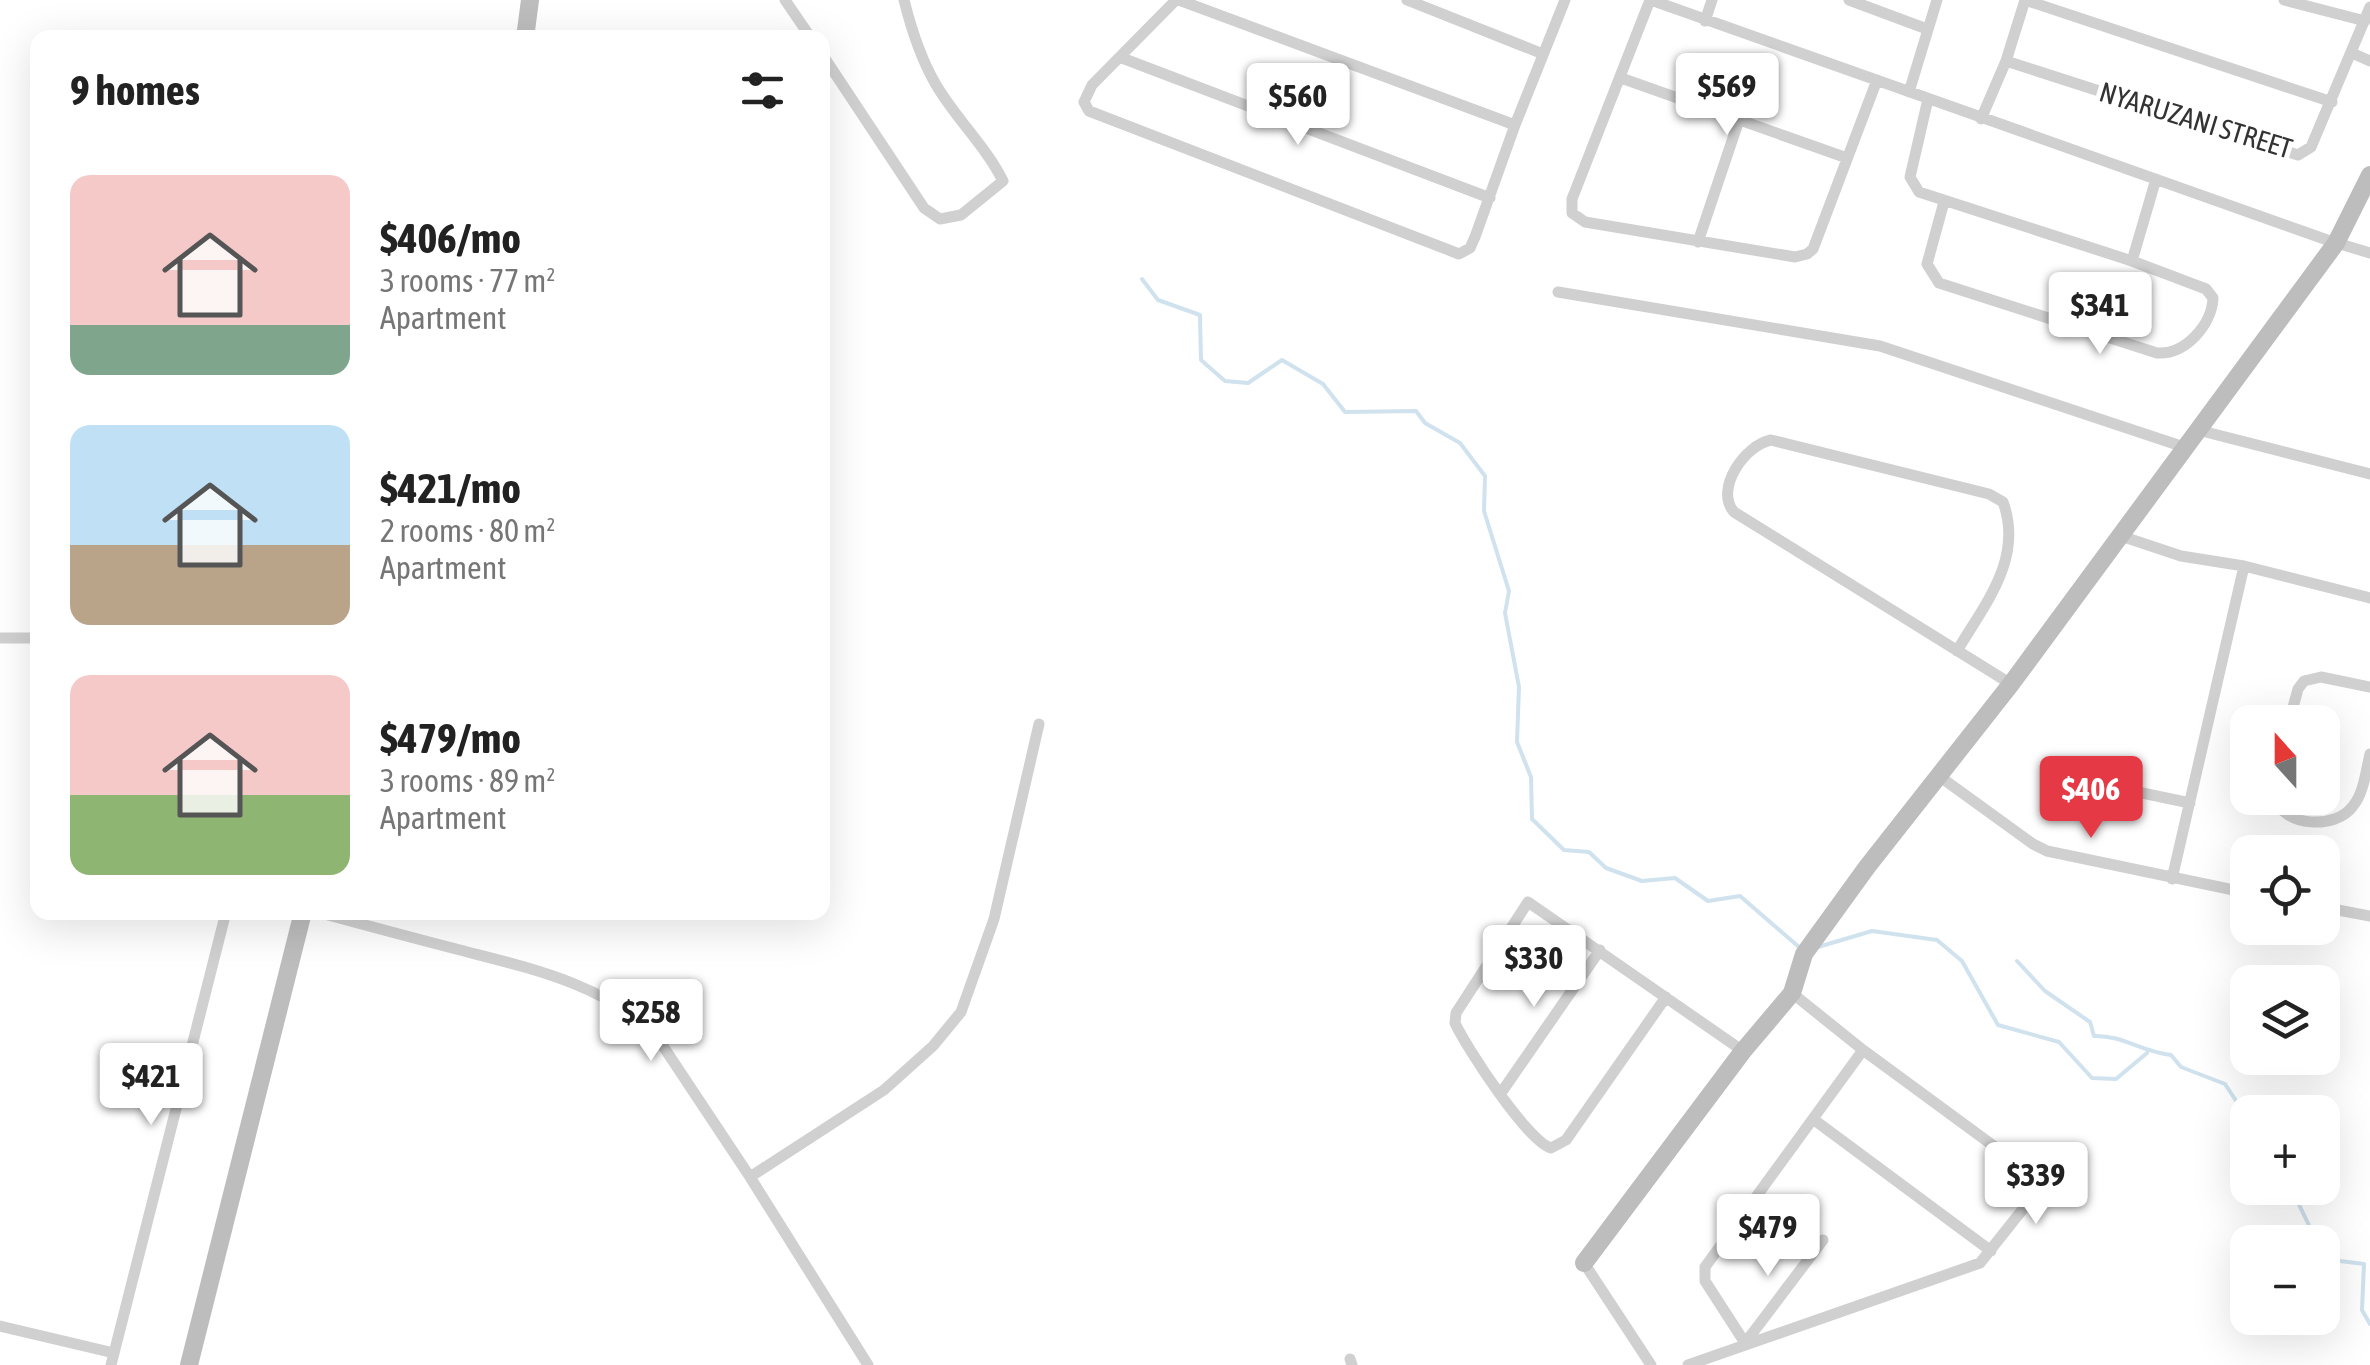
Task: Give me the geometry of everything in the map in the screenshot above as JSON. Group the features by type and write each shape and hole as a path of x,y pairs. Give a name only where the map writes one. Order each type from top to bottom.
{"street":[{"path":"526,30 530,0"},
{"path":"830,66 924,208 940,219 961,215 1003,181 992,159 935,83 920,53 904,0"},
{"path":"1515,125 1177,0 1085,96 1085,105 1096,115 1459,254 1470,248 1565,0"},
{"path":"1407,0 1544,54"},
{"path":"1877,80 1807,254 1796,258 1698,242 1585,222 1572,213 1572,199 1650,0 2370,253"},
{"path":"1704,21 1712,0"},
{"path":"1849,0 1927,29"},
{"path":"1909,92 1937,0"},
{"path":"1982,119 2025,0 2332,102"},
{"path":"2284,0 2366,21"},
{"path":"789,1 806,30"},
{"name":"NYARUZANI STREET","path":"2006,61 2298,155 2311,148 2370,7"},
{"path":"2352,53 2370,61"},
{"path":"1122,58 1490,198"},
{"path":"1621,78 1847,158"},
{"path":"1928,99 1910,177 1919,192 2206,289 2213,298 2213,310 2182,348 2170,354 2158,353 1939,283 1927,264 1944,202"},
{"path":"1698,242 1739,120"},
{"path":"1651,1365 1584,1262 1792,992 1804,954 2011,684 2336,243 2370,175"},
{"path":"2132,261 2156,179"},
{"path":"1558,292 1880,346 2184,447"},
{"path":"2198,430 2370,474"},
{"path":"1957,651 2006,566 2009,548 2003,502 1989,494 1771,440 1756,445 1729,483 1726,497 1734,512 1957,651 2011,684"},
{"path":"2118,535 2181,556 2244,566 2370,598"},
{"path":"2172,879 2244,566"},
{"path":"0,638 30,638"},
{"path":"2294,705 2304,682 2321,677 2370,687"},
{"path":"750,1177 884,1090 933,1046 961,1012 994,918 1039,724"},
{"path":"2288,815 2304,821 2341,818 2358,798 2370,754"},
{"path":"1939,776 2047,851 2230,890"},
{"path":"2090,782 2190,803"},
{"path":"1666,997 1561,1144 1543,1146 1501,1094 1454,1023 1456,1013 1528,902 1600,950 1743,1051"},
{"path":"2340,910 2370,916"},
{"path":"0,1326 112,1359 224,920"},
{"path":"189,1365 301,920"},
{"path":"347,920 550,974 643,1022 750,1177 868,1365"},
{"path":"1501,1094 1600,950"},
{"path":"1688,1365 1972,1268 1992,1251 2041,1187 2040,1180 1863,1050 1792,992"},
{"path":"1745,1343 1706,1282 1705,1267 1863,1050"},
{"path":"1814,1119 1992,1251"},
{"path":"1745,1343 1823,1240"}],"waterway":[{"path":"1142,279 1158,300 1200,315 1201,360 1225,381 1248,383 1282,360 1323,384 1345,412 1416,411 1425,423 1460,443 1485,476 1484,511 1509,591 1505,613 1519,687 1517,742 1531,777 1532,819 1564,850 1589,852 1606,868 1642,881 1675,878 1708,901 1740,896 1799,947"},
{"path":"1818,947 1872,931 1937,940 1962,961 1998,1025 2059,1042 2092,1078 2116,1079 2147,1053"},
{"path":"2017,961 2045,991 2090,1022 2094,1036 2171,1055 2181,1067 2225,1084 2232,1095"},
{"path":"2299,1205 2309,1225"},
{"path":"2340,1261 2364,1264 2362,1310 2370,1324"}]}
